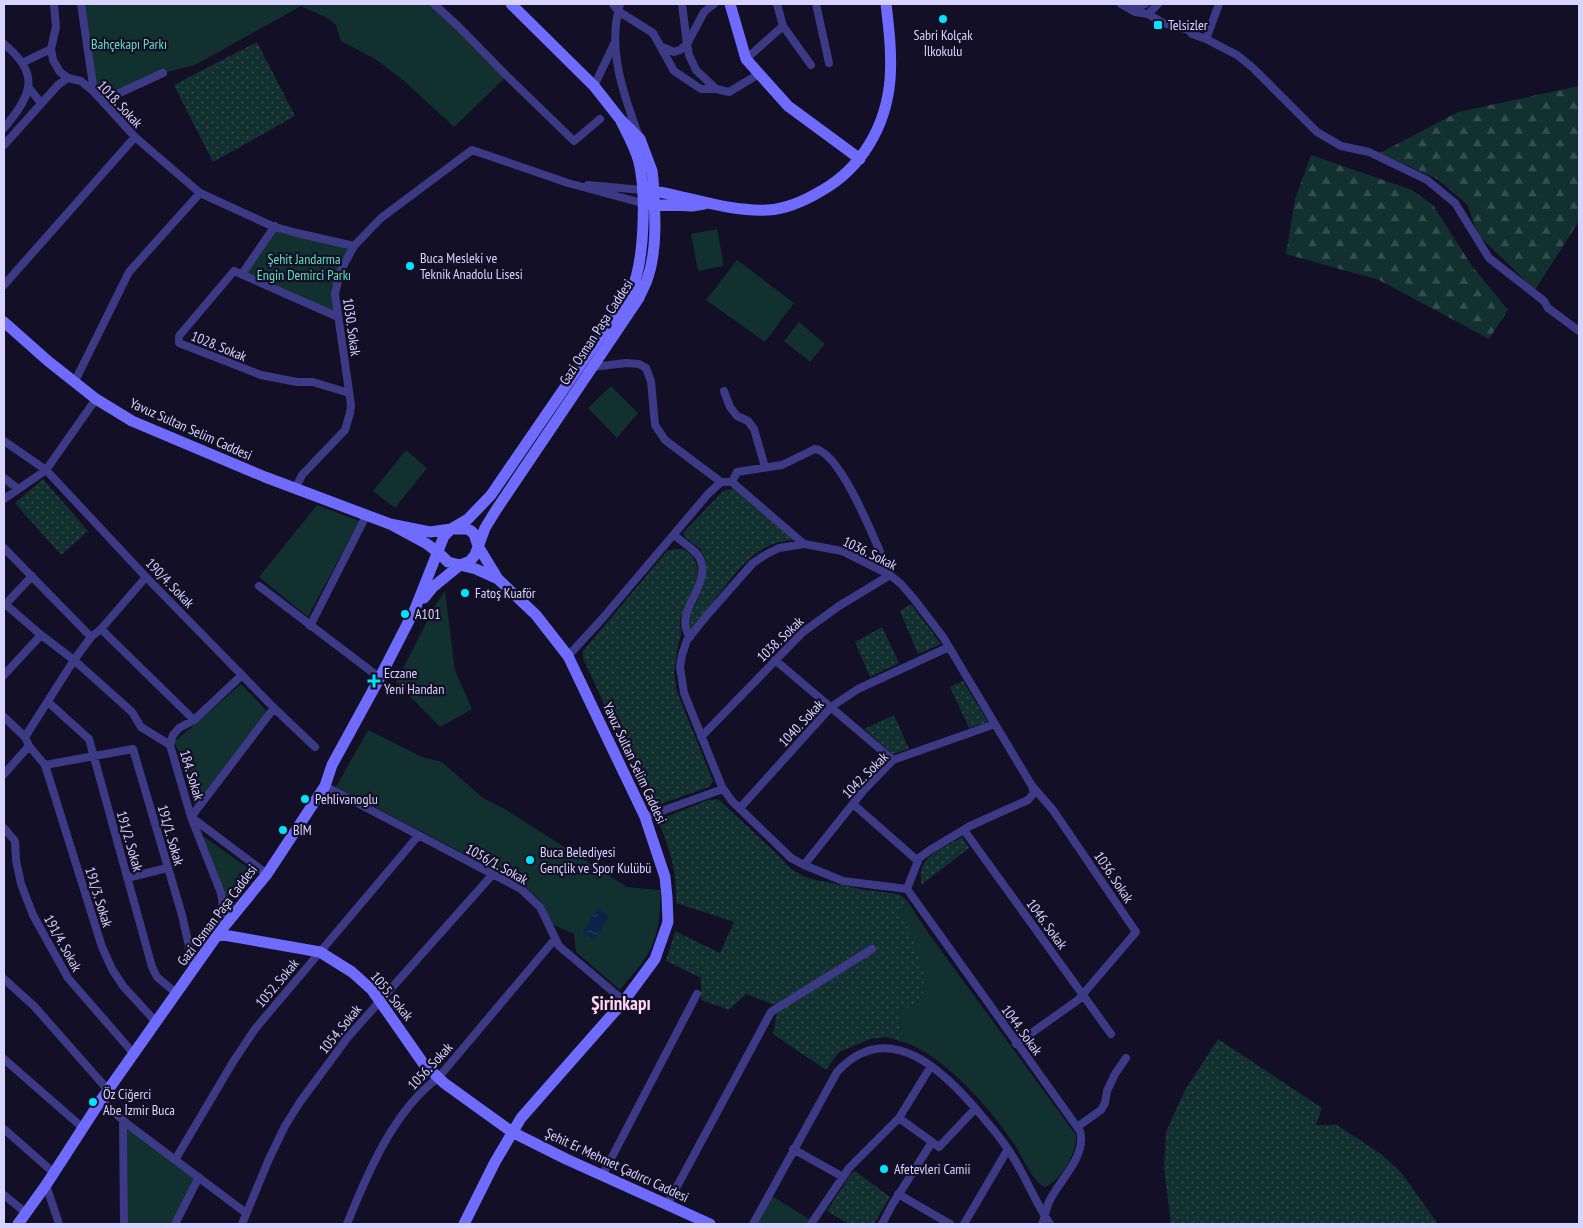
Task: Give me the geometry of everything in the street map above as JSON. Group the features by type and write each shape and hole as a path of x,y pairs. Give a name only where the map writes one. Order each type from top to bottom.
{"main road":[{"name":"Gazi Osman Paşa Caddesi","path":"478,546 485,528 496,510 639,298 647,281 653,257 654,191 652,170 640,139 620,119 594,86 511,4"},
{"path":"730,4 746,59 788,106 860,159"},
{"path":"642,190 692,198 708,204 754,210 770,210 807,199 840,180 860,159 875,134 888,93 890,55 886,4"},
{"name":"Gazi Osman Paşa Caddesi","path":"451,529 468,519 491,496 631,291 637,279 641,258 642,203 639,160 620,119"},
{"path":"642,203 692,206 708,204"},
{"name":"Yavuz Sultan Selim Caddesi","path":"4,322 48,361 96,399 132,422 366,516 390,524 430,532 451,529"},
{"name":"Yavuz Sultan Selim Caddesi","path":"390,524 427,544 448,562 476,569 498,579 536,614 568,656 645,817 665,877 668,922 655,959 624,1001 521,1118 464,1224"},
{"path":"415,609 439,553 440,544 451,529 467,529 471,531 498,579"},
{"path":"415,609 433,587 460,565 470,561 478,546"},
{"name":"Gazi Osman Paşa Caddesi","path":"18,1224 46,1185 101,1100 218,934 268,874 325,786 332,765 380,678 415,609"},
{"name":"1055. Sokak","path":"218,934 320,952 361,980 380,1000 423,1063 438,1078 512,1132"},
{"name":"Şehit Er Mehmet Çadırcı Caddesi","path":"512,1132 602,1176 710,1224"}],"street":[{"path":"4,144 58,85 68,78 60,72 53,60 51,49 56,27 54,4"},
{"path":"81,4 94,92"},
{"path":"434,4 459,26 574,142 600,120"},
{"path":"613,4 653,33 674,70 701,89 716,89 729,92 759,74"},
{"path":"682,4 689,56 696,70 716,89"},
{"path":"662,47 674,52 680,50 687,44 704,12 714,4"},
{"path":"777,4 783,26 811,65"},
{"path":"816,4 829,63"},
{"path":"1121,4 1136,12 1148,14 1163,23 1188,30 1192,34 1237,55 1252,67 1317,132 1341,146 1369,152 1427,180 1455,203 1490,258 1544,302 1548,308 1579,331"},
{"path":"1128,4 1138,7 1145,4"},
{"path":"1148,14 1158,4"},
{"path":"1206,39 1219,4"},
{"path":"619,7 615,42 619,78 640,139"},
{"path":"746,59 783,26"},
{"path":"594,86 615,42"},
{"path":"4,44 18,56 22,63 28,75 29,88 24,100 4,128"},
{"path":"22,63 51,49"},
{"path":"102,101 162,73"},
{"name":"1018. Sokak","path":"68,78 81,81 94,92 135,138 200,193 275,226 354,246"},
{"path":"29,88 41,103"},
{"path":"4,285 135,138"},
{"name":"1030. Sokak","path":"296,489 302,475 345,430 350,413 349,393 335,294 340,272 354,246 381,218 472,150 568,183"},
{"path":"568,183 642,190"},
{"path":"568,183 642,203"},
{"path":"75,381 129,272 200,193"},
{"path":"275,226 242,274 338,317"},
{"name":"1028. Sokak","path":"242,274 234,271 179,336 179,344 261,375 297,382 313,382 349,393"},
{"path":"592,367 626,363 639,364 646,368 651,381 655,425 665,440 721,482 732,482 804,544"},
{"path":"724,391 730,407 737,416 748,421 754,429 765,467"},
{"path":"4,499 46,470 96,399"},
{"name":"190/4. Sokak","path":"4,441 46,470 274,708 315,747"},
{"path":"732,482 737,472 782,464 815,449 826,453 836,464 854,496 890,575"},
{"path":"4,478 18,489"},
{"path":"568,656 602,619 708,494 721,482"},
{"path":"310,626 366,516"},
{"path":"674,534 697,554 701,563 700,584 684,620 685,631 690,637"},
{"name":"1036. Sokak","path":"907,888 843,881 791,858 723,789 684,693 681,678 682,655 690,637 753,563 779,548 804,544 842,551 890,575 901,584 914,598 949,647 1032,786 1053,810 1136,932 1078,1000 1016,1044"},
{"path":"4,548 91,637"},
{"name":"1038. Sokak","path":"701,737 803,632 839,606 890,575"},
{"path":"4,604 32,576"},
{"path":"25,736 91,637 101,629 146,576"},
{"path":"259,586 380,678"},
{"name":"184. Sokak","path":"4,604 41,636 74,660 132,712 141,727 170,745 192,817 221,893 224,906 223,919 218,934"},
{"path":"101,629 194,720"},
{"path":"4,675 41,636"},
{"name":"1040. Sokak","path":"740,808 831,707 858,689 949,647"},
{"path":"775,660 893,760"},
{"path":"170,745 173,735 179,728 194,720 242,675"},
{"name":"191/2. Sokak","path":"48,702 89,739 152,966 156,977 176,993"},
{"path":"268,874 192,817 274,708"},
{"path":"4,717 25,736 29,746 45,765 93,756"},
{"name":"1042. Sokak","path":"804,865 864,790 893,760 995,724"},
{"path":"5,771 29,746"},
{"name":"191/1. Sokak","path":"93,756 133,750 183,918 194,968"},
{"name":"191/3. Sokak","path":"45,765 102,947 112,969 123,986 156,1022"},
{"name":"1056/1. Sokak","path":"325,786 521,889 540,906 558,946 624,1001"},
{"path":"907,888 919,858 964,830 1028,800 1034,794 1032,786"},
{"path":"645,817 723,789"},
{"path":"853,804 918,861"},
{"name":"191/4. Sokak","path":"4,828 15,841 16,860 21,884 33,914 68,978 134,1054"},
{"name":"1046. Sokak","path":"964,830 1110,1034"},
{"name":"1052. Sokak","path":"175,1160 233,1062 255,1029 304,968 320,952 418,836"},
{"path":"127,878 167,868"},
{"name":"1054. Sokak","path":"242,1224 269,1159 285,1126 300,1102 348,1037 493,874"},
{"name":"1044. Sokak","path":"907,888 1016,1044 1077,1127"},
{"name":"1056. Sokak","path":"347,1224 362,1186 382,1147 424,1088 438,1078 555,939"},
{"path":"667,1205 771,1012 872,949"},
{"path":"4,978 34,1006 108,1090"},
{"path":"602,1176 697,994"},
{"path":"753,1224 837,1072 851,1059 870,1050 889,1048 912,1054 931,1066 963,1094 1008,1150 1044,1220 1050,1224"},
{"path":"1044,1220 1049,1202 1078,1154 1082,1139 1077,1127 1101,1110 1115,1074 1126,1058"},
{"path":"4,1059 83,1128"},
{"path":"811,1224 849,1168 899,1118 931,1066"},
{"path":"101,1100 175,1160 246,1213"},
{"path":"899,1118 939,1147 975,1109"},
{"path":"124,1120 124,1224"},
{"path":"4,1129 54,1173"},
{"path":"882,1224 898,1194 932,1142"},
{"path":"793,1149 842,1177"},
{"path":"964,1224 1008,1150"},
{"path":"175,1224 198,1177"},
{"path":"46,1185 59,1224"},
{"path":"898,1194 950,1224"},
{"path":"4,1195 26,1213"}],"green space":[{"name":"Bahçekapı Parkı","path":"81,4 434,4 507,76 454,127 403,80 375,59 341,41 336,25 329,19 301,6 195,65 163,73 102,101 94,92"},
{"path":"257,42 295,116 213,162 174,85"},
{"path":"1579,86 1579,221 1535,290 1478,235 1467,204 1437,179 1380,153 1458,112"},
{"path":"1311,155 1412,190 1433,205 1472,266 1508,310 1489,339 1379,280 1286,254 1295,199"},
{"name":"Şehit Jandarma Engin Demirci Parkı","path":"275,226 354,246 340,272 338,317 242,274"},
{"path":"717,229 724,266 698,271 691,234"},
{"path":"737,260 794,303 765,342 706,300"},
{"path":"799,322 825,344 810,362 784,341"},
{"path":"611,386 638,413 617,438 588,408"},
{"path":"406,450 427,468 395,508 373,491"},
{"path":"43,479 88,531 61,555 15,503"},
{"path":"738,487 794,540 771,545 753,556 737,572 690,630 687,622 699,597 706,569 702,552 683,533 723,491"},
{"path":"317,505 359,521 308,617 259,577"},
{"path":"683,549 693,556 698,573 694,591 680,619 681,635 674,673 677,692 713,781 709,787 655,806 640,783 583,658 583,651 667,551"},
{"path":"445,591 455,670 472,709 440,727 396,682 435,606"},
{"path":"911,604 941,644 918,654 900,611"},
{"path":"882,627 899,663 870,677 855,642"},
{"path":"963,681 988,722 969,728 950,687"},
{"path":"240,685 267,711 194,806 193,781 174,742"},
{"path":"894,715 909,749 893,754 864,729"},
{"name":"Buca Belediyesi Gençlik ve Spor Kulübü","path":"368,730 422,757 442,762 483,798 505,809 627,887 660,890 659,922 652,945 643,962 620,990 576,952 574,934 551,924 541,901 522,884 336,787"},
{"path":"718,799 791,869 807,878 865,890 899,894 908,902 901,911 917,947 924,976 924,989 919,1000 910,1007 899,1009 903,1042 887,1037 870,1039 839,1052 826,1070 773,1034 778,1006 746,994 729,1010 701,1000 701,978 666,961 675,931 720,953 734,922 676,903 672,860 658,820 708,800"},
{"path":"203,836 251,870 228,901"},
{"path":"962,837 969,848 921,885 923,864 928,858"},
{"path":"908,902 929,934 1076,1135 1074,1150 1063,1172 1045,1187 1032,1175 1005,1130 965,1084 934,1058 918,1048 903,1042 899,1009 910,1007 919,1000 924,990 921,962 901,911"},
{"path":"1218,1039 1322,1108 1316,1125 1337,1125 1381,1154 1400,1171 1438,1224 1171,1224 1164,1168 1166,1132 1185,1090"},
{"path":"127,1125 195,1177 172,1224 128,1224"},
{"path":"855,1171 890,1197 874,1224 849,1224 827,1211 850,1175"},
{"path":"772,1196 809,1219 806,1224 757,1224"}],"water":[{"path":"598,909 609,916 594,940 582,932"}],"place":[{"name":"Sabri Kolçak İlkokulu","path":"943,19"},
{"name":"Telsizler","path":"1158,25"},
{"name":"Buca Mesleki ve Teknik Anadolu Lisesi","path":"410,266"},
{"name":"Fatoş Kuaför","path":"465,593"},
{"name":"A101","path":"405,614"},
{"name":"Eczane Yeni Handan","path":"374,681"},
{"name":"Pehlivanoglu","path":"305,799"},
{"name":"BİM","path":"283,830"},
{"name":"Buca Belediyesi Gençlik ve Spor Kulübü","path":"530,860"},
{"name":"Öz Ciğerci Abe İzmir Buca","path":"93,1102"},
{"name":"Afetevleri Camii","path":"884,1169"}],"district":[{"name":"Şirinkapı","path":"621,1003"}]}
